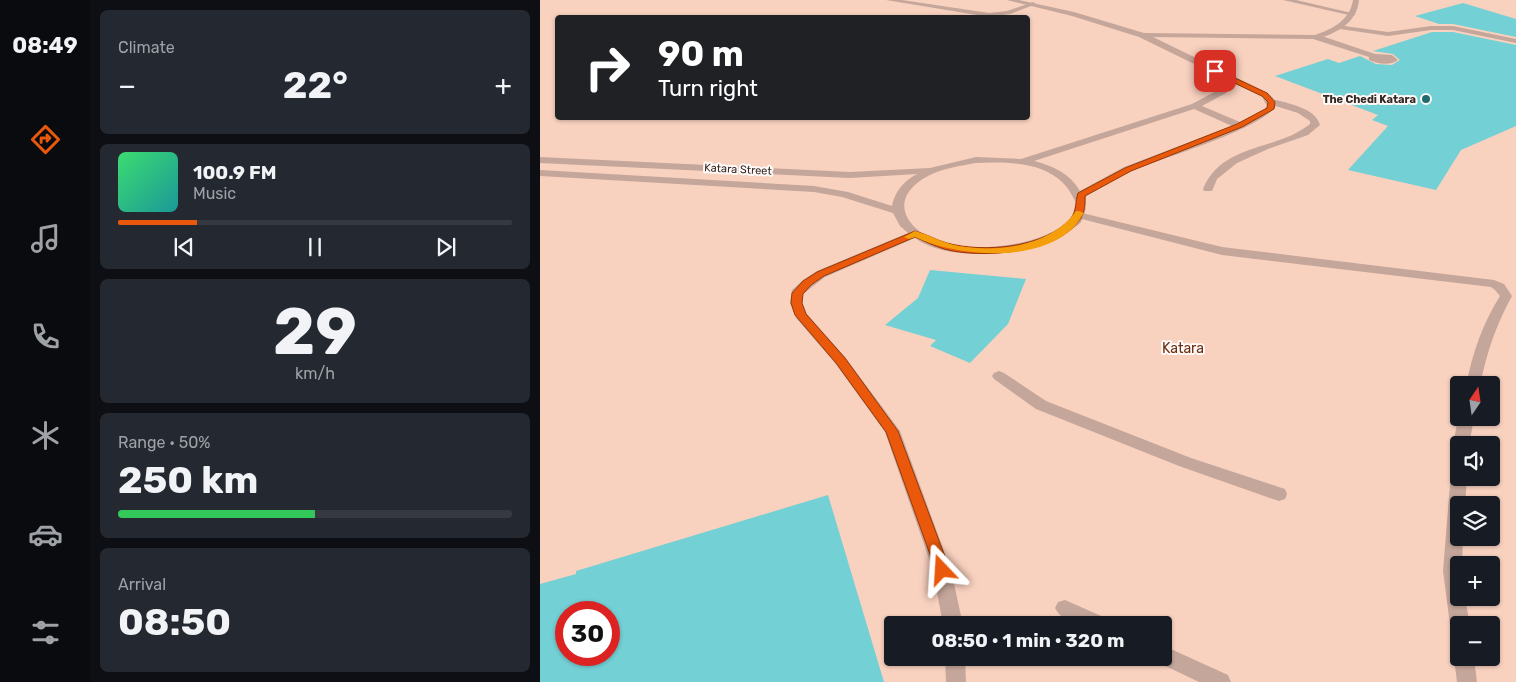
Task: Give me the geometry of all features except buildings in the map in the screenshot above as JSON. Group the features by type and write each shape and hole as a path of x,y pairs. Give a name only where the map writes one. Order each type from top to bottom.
{"street":[{"path":"889,0 989,14 1008,13 1033,4"},
{"path":"1010,0 1074,14 1142,35 1265,95 1272,102 1301,111 1314,120 1315,125 1305,133 1224,165 1212,178 1208,189"},
{"path":"1286,0 1353,14"},
{"path":"1316,37 1340,27 1353,14 1358,1"},
{"path":"1340,27 1388,34 1431,28 1453,28 1516,41"},
{"path":"1142,35 1316,37 1374,56"},
{"path":"1020,162 1057,152 1085,141 1195,106 1224,91 1230,84 1231,79"},
{"path":"1080,208 1078,192 1066,179 1046,168 1020,162 976,160 935,169 906,187 898,199 900,219 915,234 934,243 973,251 1001,250 1028,246 1051,238 1070,226 1080,208 1081,195 1128,169 1240,126 1267,112 1272,106 1272,102"},
{"path":"1195,106 1240,126"},
{"name":"Katara Street","path":"540,160 850,175 935,169"},
{"name":"Katara Street","path":"540,173 814,189 844,194 898,211"},
{"path":"1080,208 1222,251 1494,284 1506,296 1492,320 1475,376"},
{"path":"915,234 821,274 807,283 798,293 796,303 801,315 840,360 892,431 942,570 950,616"},
{"path":"999,376 1041,405 1185,462 1279,494"},
{"path":"1458,486 1452,571 1459,616"},
{"path":"1064,608 1081,616"},
{"path":"1172,659 1222,682"},
{"path":"955,666 956,682"},
{"path":"1465,666 1467,682"}],"green space":[{"name":"Katara","path":"540,0 1516,0 1516,682 540,682"}],"slow traffic":[{"path":"909,237 915,234 934,243 973,251 1015,249 1040,242 1062,232 1070,226 1079,213"}],"place":[{"name":"The Chedi Katara","path":"1426,99"}],"route":[{"path":"942,570 892,431 840,360 801,315 796,303 798,293 807,283 821,274 915,234 934,243 973,251 1015,249 1051,238 1070,226 1076,219 1081,206 1081,195 1128,169 1240,126 1267,112 1272,106 1272,102 1265,95 1215,71"}]}
